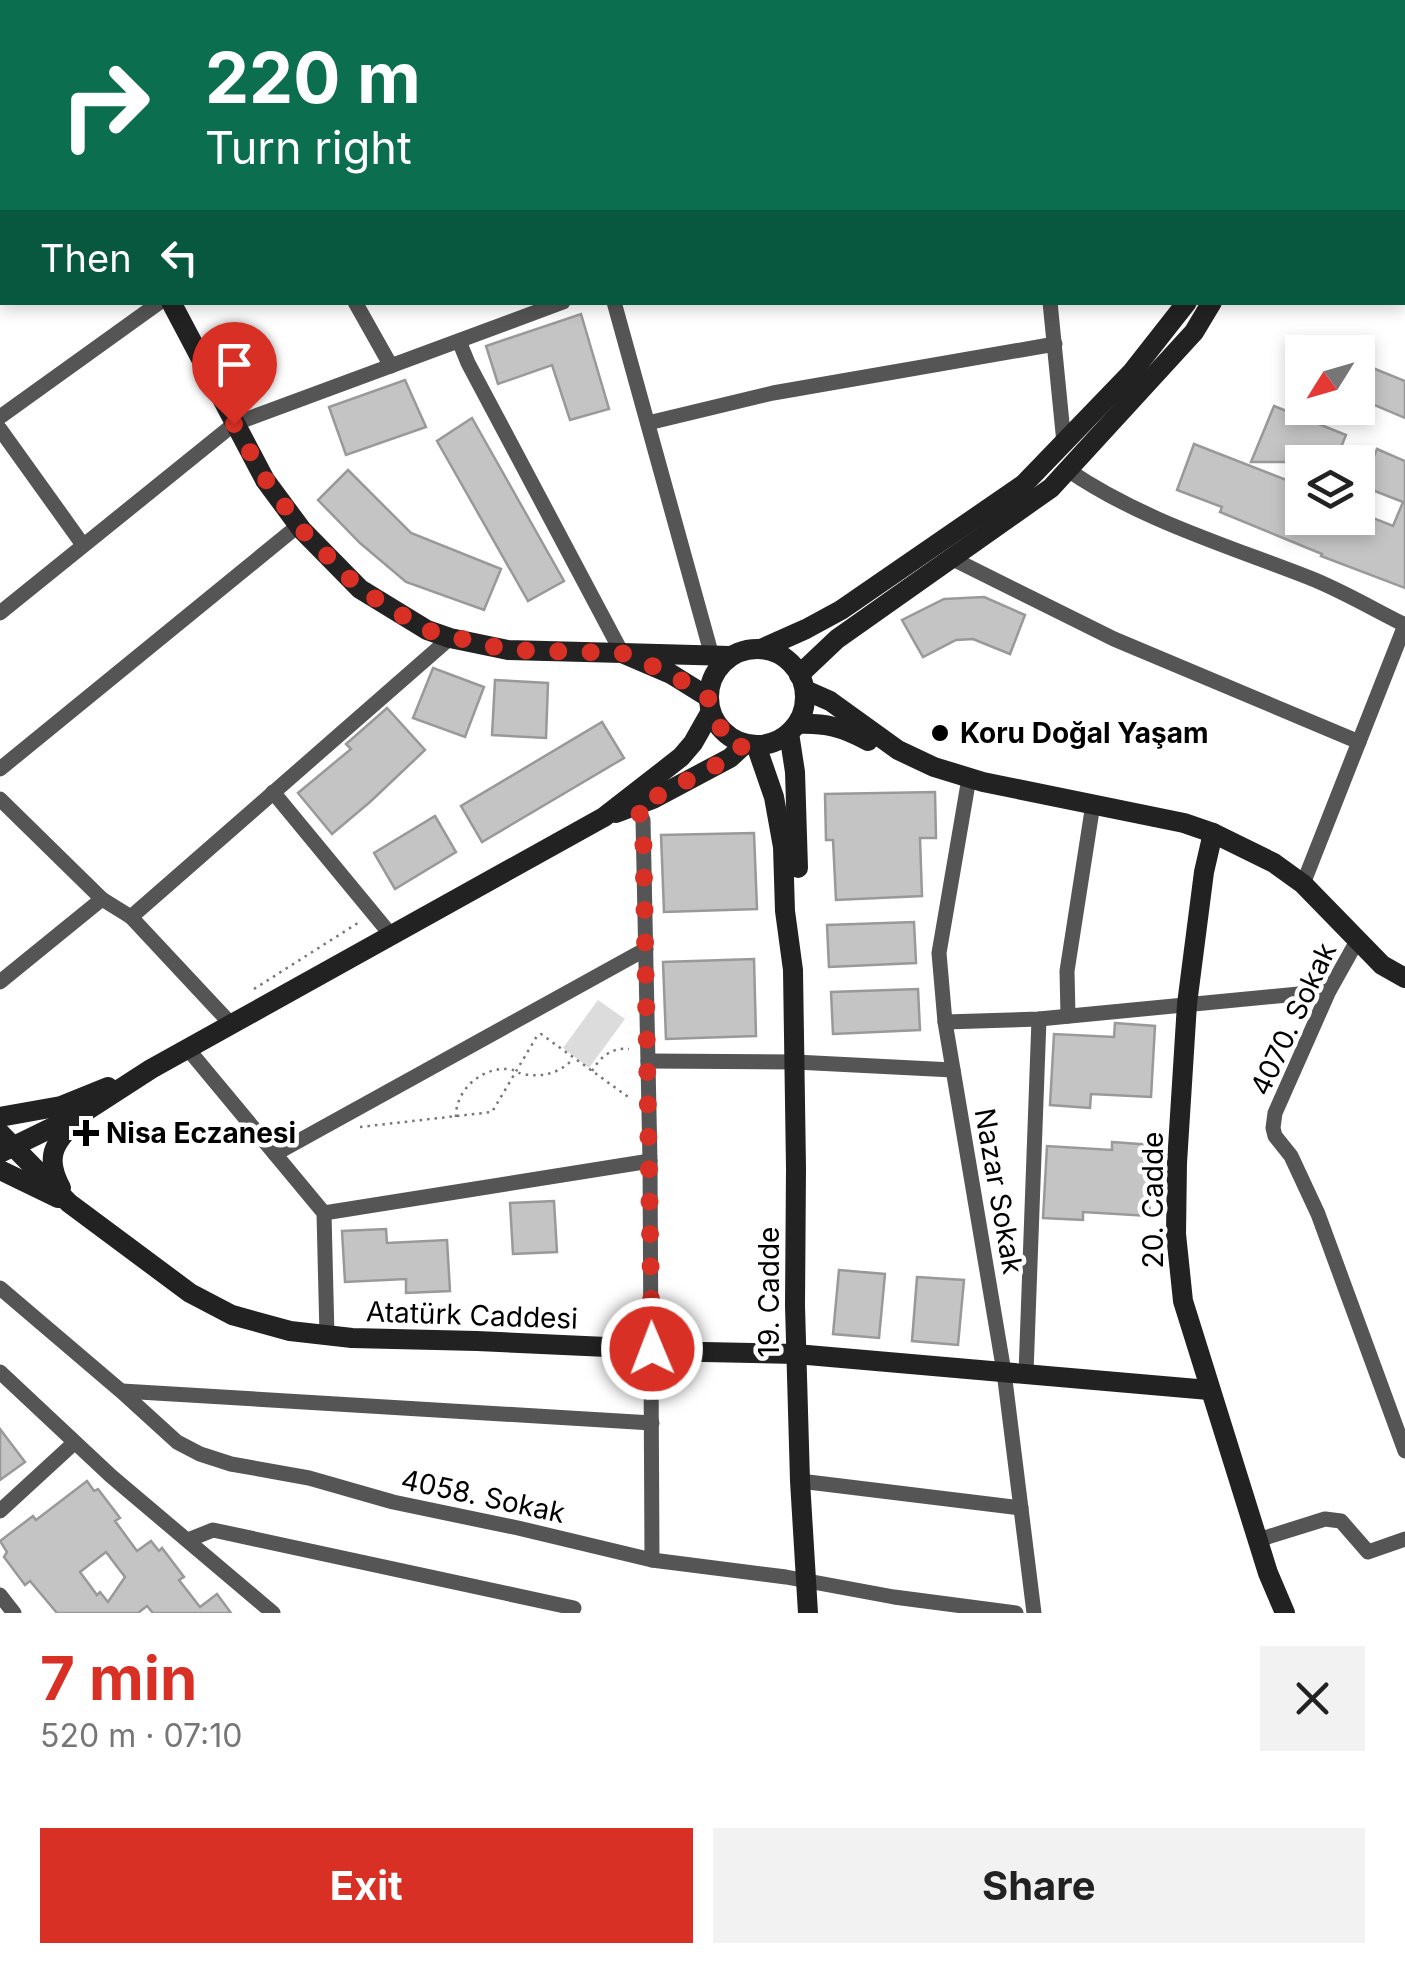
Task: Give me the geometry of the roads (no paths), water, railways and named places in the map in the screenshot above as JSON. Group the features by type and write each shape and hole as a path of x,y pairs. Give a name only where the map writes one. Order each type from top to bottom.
{"street":[{"path":"0,417 156,305"},
{"path":"173,305 266,480 299,525 360,589 426,630 508,650 622,653 721,656 761,649 776,653 790,662 802,682 804,706 793,728 776,742 750,745 730,738 718,727 709,705 671,674 622,653 459,341"},
{"path":"357,305 391,366"},
{"path":"0,613 234,424 554,305"},
{"path":"5,1144 86,1111 151,1068 604,817 694,743 709,705 710,681 721,656 615,305"},
{"path":"1050,305 1064,443"},
{"path":"761,649 841,610 1024,484 1132,372 1184,305"},
{"path":"802,682 836,639 1051,488 1194,332 1210,305"},
{"path":"648,423 773,393 1055,344"},
{"path":"0,429 83,545"},
{"path":"1068,470 1152,516 1321,583 1405,625 1304,884"},
{"path":"0,769 299,525"},
{"path":"953,558 1114,638 1360,742"},
{"path":"131,917 450,638"},
{"path":"802,682 898,750 934,767 1213,833 1304,884 1357,941 1405,978"},
{"path":"793,728 824,723 848,730 877,746 898,750"},
{"path":"793,728 799,921 793,970"},
{"path":"604,817 636,807 750,745"},
{"path":"750,745 774,797 783,847 785,911 793,970"},
{"name":"Nazar Sokak","path":"970,778 939,953 953,1070 1015,1373 1021,1508 1034,1613"},
{"path":"273,792 391,935"},
{"path":"0,799 102,899 131,917 231,1024"},
{"path":"1068,1016 1067,971 1092,804"},
{"path":"636,807 643,820 646,949 642,1056 650,1161 652,1560"},
{"name":"20. Cadde","path":"1213,833 1204,872 1187,1004 1176,1234 1183,1301 1285,1613"},
{"path":"2,977 102,899"},
{"name":"4070. Sokak","path":"1357,941 1275,1113 1273,1128 1318,1214 1405,1451"},
{"path":"275,1154 646,949"},
{"name":"19. Cadde","path":"793,970 796,1354 808,1613"},
{"path":"946,1022 1038,1019 1330,991"},
{"path":"1015,1373 1038,1019"},
{"path":"187,1048 324,1213 326,1336"},
{"path":"642,1056 953,1070"},
{"path":"0,1117 61,1106 151,1068"},
{"path":"68,1202 50,1162 56,1144 86,1111"},
{"name":"Atatürk Caddesi","path":"5,1144 68,1202 190,1293 232,1315 290,1332 352,1338 796,1354 1209,1390"},
{"path":"324,1213 650,1161"},
{"name":"Atatürk Caddesi","path":"0,1170 68,1202"},
{"name":"4058. Sokak","path":"0,1288 177,1442 231,1464 308,1478 394,1502 652,1560 1016,1613"},
{"path":"0,1372 111,1476 273,1613"},
{"path":"122,1391 652,1424"},
{"path":"0,1511 74,1443"},
{"path":"800,1481 1021,1508"},
{"path":"1258,1540 1325,1519 1342,1521 1368,1552 1405,1539"},
{"path":"188,1540 213,1530 571,1610"},
{"path":"0,1595 14,1613"}],"place":[{"name":"Koru Doğal Yaşam","path":"940,733"},
{"name":"Nisa Eczanesi","path":"86,1133"}]}
